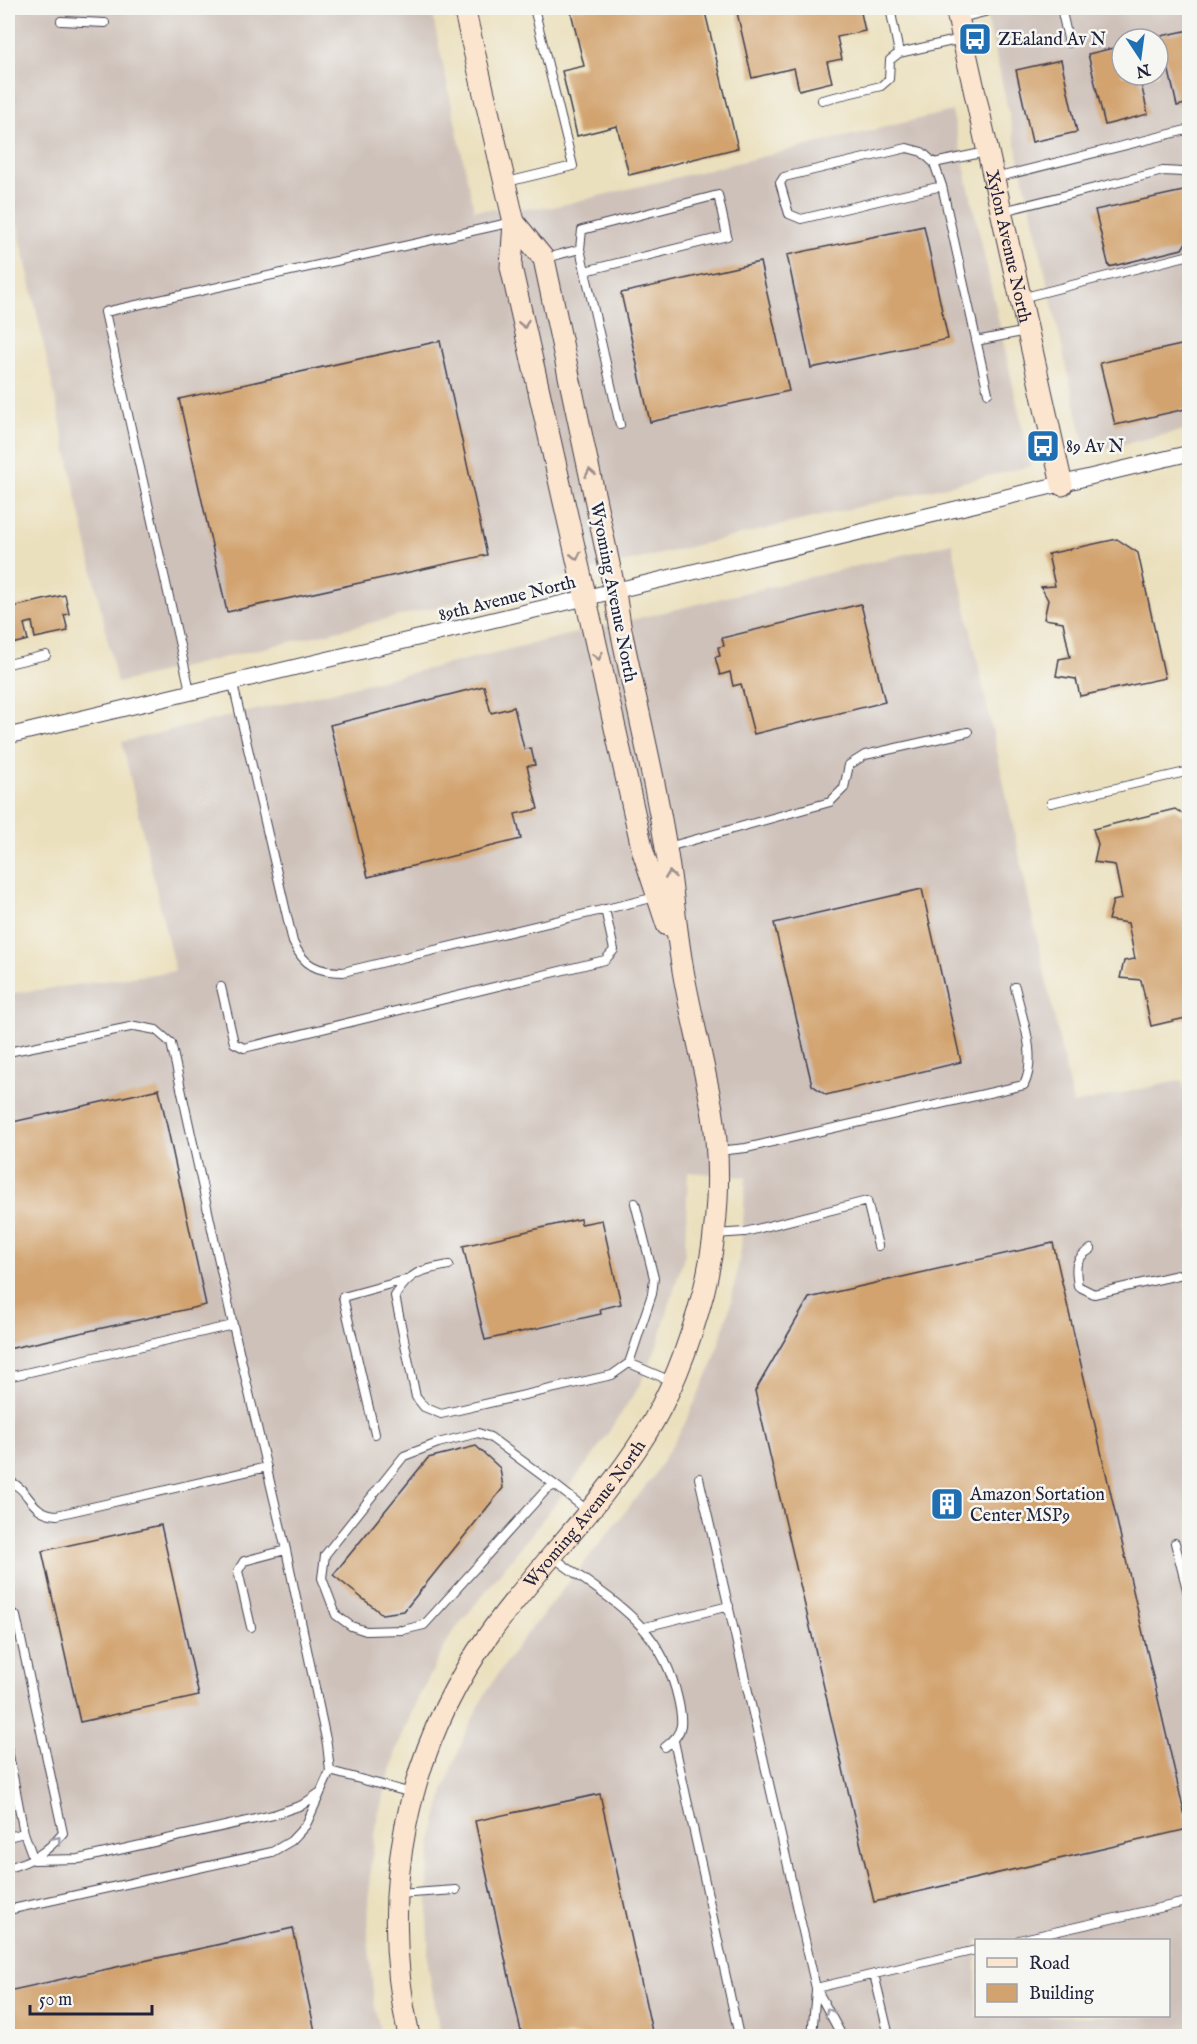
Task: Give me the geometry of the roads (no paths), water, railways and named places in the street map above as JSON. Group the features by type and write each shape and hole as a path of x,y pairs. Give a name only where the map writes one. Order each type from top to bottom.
{"street":[{"name":"Wyoming Avenue North","path":"464,8 514,222 511,267 643,852 684,974"},
{"path":"957,11 986,8"},
{"name":"Xylon Avenue North","path":"957,11 1062,485"},
{"name":"Wyoming Avenue North","path":"410,2037 398,1971 397,1894 412,1792 427,1747 445,1707 472,1660 509,1608 645,1436 673,1381 704,1288 714,1234 716,1151 712,1113 684,974 666,847 615,592 544,259 514,222"},
{"name":"89th Avenue North","path":"8,736 191,695 1190,453"}],"lane":[{"path":"506,183 573,166 534,8"},
{"path":"890,8 899,52"},
{"path":"1061,8 1069,43"},
{"path":"61,21 105,23"},
{"path":"822,100 881,86 889,80 890,60 899,52 963,38"},
{"path":"993,178 1190,129"},
{"path":"942,186 801,219 789,214 780,183 784,177 907,148 922,152 934,163 942,186 988,393"},
{"path":"934,163 987,152"},
{"path":"1001,212 1163,171 1183,172 1190,178"},
{"path":"585,271 727,236 718,195 582,230 580,249 585,271 620,425"},
{"path":"191,695 105,312 514,222"},
{"path":"544,259 580,249"},
{"path":"1020,298 1190,255"},
{"path":"976,340 1027,331"},
{"path":"8,664 46,655"},
{"path":"233,684 293,942 299,956 310,966 326,972 343,972 657,897"},
{"path":"666,847 830,802 844,788 849,765 865,755 968,732"},
{"path":"1051,803 1190,771"},
{"path":"221,987 234,1042 244,1048 604,960 614,950 605,909"},
{"path":"716,1151 746,1148 1024,1085 1030,1072 1030,1055 1015,987"},
{"path":"8,1052 135,1026 156,1030 171,1043 233,1325 286,1550 330,1771 306,1825 291,1841 272,1852 8,1910"},
{"path":"714,1234 744,1232 867,1201 878,1246"},
{"path":"405,1280 395,1296 416,1397 424,1407 432,1411 441,1414 612,1375 629,1364 652,1294 654,1278 635,1203"},
{"path":"1091,1249 1079,1256 1074,1266 1078,1286 1094,1294 1187,1273"},
{"path":"375,1434 343,1297 405,1280 419,1270 449,1265"},
{"path":"8,1377 233,1325"},
{"path":"629,1364 673,1381"},
{"path":"555,1485 546,1490 424,1625 403,1630 366,1631 351,1626 336,1615 322,1578 326,1555 404,1456 438,1443 478,1433 490,1437 555,1485 588,1510"},
{"path":"8,1481 19,1487 37,1509 57,1515 267,1467"},
{"path":"699,1478 816,1988 841,2036"},
{"path":"1175,1543 1190,1601"},
{"path":"251,1627 238,1571 244,1561 286,1550"},
{"path":"552,1556 645,1627 663,1652 672,1672 683,1724 674,1741 665,1747"},
{"path":"645,1627 729,1606"},
{"path":"8,1610 16,1616 63,1833 46,1852 34,1860"},
{"path":"674,1741 739,2037"},
{"path":"8,1750 24,1833 34,1860"},
{"path":"330,1771 412,1792"},
{"path":"8,1868 34,1860 79,1859 273,1815 302,1805 320,1792"},
{"path":"8,1837 24,1833"},
{"path":"397,1894 456,1890"},
{"path":"1027,1939 1190,1900"},
{"path":"816,1988 975,1950"},
{"path":"874,1974 889,2037"},
{"path":"812,2037 816,1988"}],"place":[{"name":"ZEaland Av N","path":"975,39"},
{"name":"89 Av N","path":"1043,446"},
{"name":"Amazon Sortation Center MSP9","path":"947,1504"}]}
